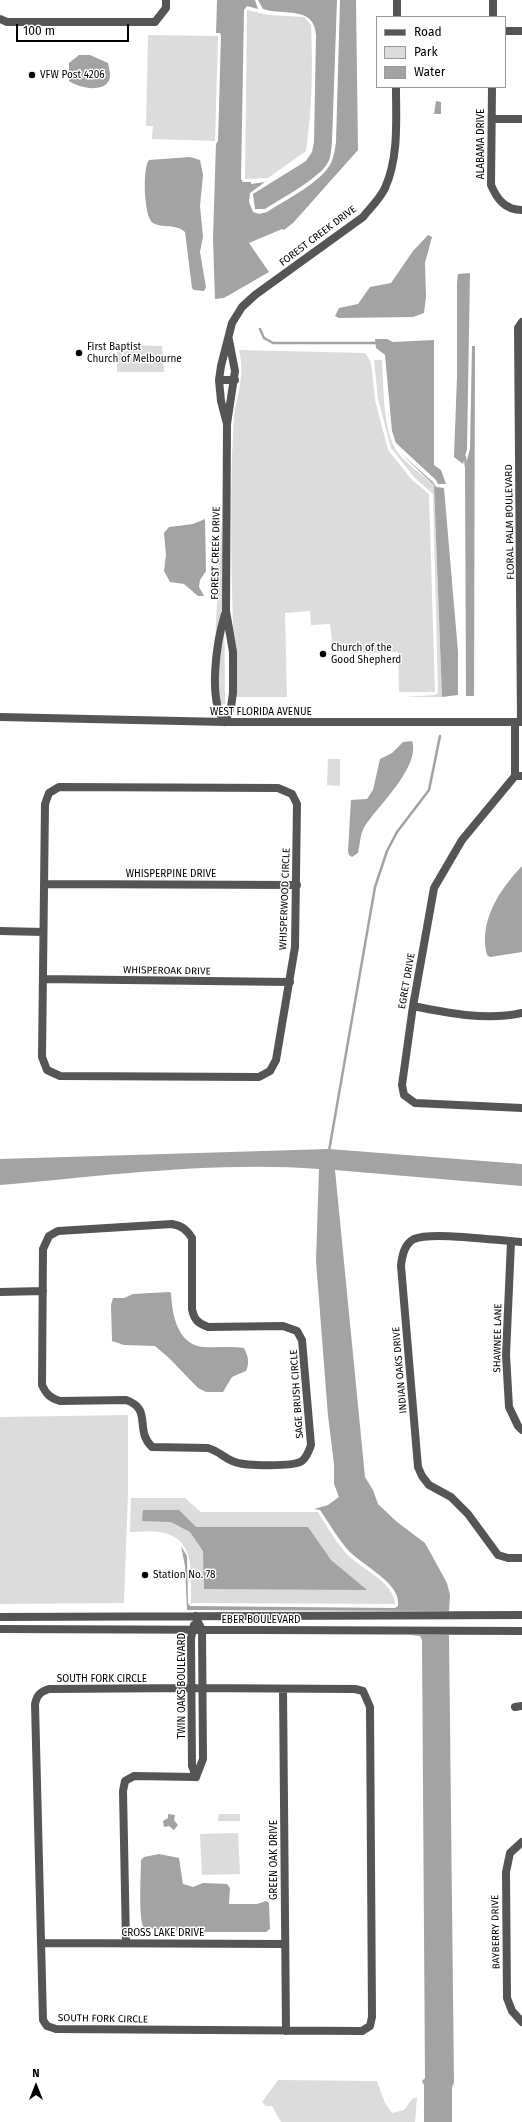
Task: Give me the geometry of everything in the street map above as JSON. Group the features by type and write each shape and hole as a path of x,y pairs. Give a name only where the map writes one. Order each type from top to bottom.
{"street":[{"path":"4,21 156,22 166,8 166,0"},
{"path":"397,0 397,16"},
{"path":"492,16 493,0"},
{"path":"506,32 522,32"},
{"name":"FOREST CREEK DRIVE","path":"227,424 220,401 219,380 232,323 242,307 255,295 362,218 382,193 392,167 396,139 396,88"},
{"name":"ALABAMA DRIVE","path":"492,88 491,185 497,199 513,210 522,210"},
{"path":"492,119 522,119"},
{"name":"FLORAL PALM BOULEVARD","path":"520,722 522,651 518,328 522,322"},
{"name":"FOREST CREEK DRIVE","path":"224,722 232,700 233,666 233,652 226,610 227,424 235,380 235,371 228,338"},
{"path":"219,380 235,380"},
{"name":"FOREST CREEK DRIVE","path":"224,722 216,702 221,628 226,610"},
{"name":"WEST FLORIDA AVENUE","path":"0,717 224,722 520,722"},
{"name":"EGRET DRIVE","path":"520,722 519,776 462,840 434,888 413,1006 402,1085 404,1095 415,1103 522,1108"},
{"name":"WHISPERWOOD CIRCLE","path":"59,787 278,788 292,794 297,804 295,946 276,1060 270,1071 259,1077 60,1076 47,1070 42,1057 44,884 45,804 49,793 59,787"},
{"name":"WHISPERPINE DRIVE","path":"44,884 297,885"},
{"path":"0,931 43,932"},
{"name":"WHISPEROAK DRIVE","path":"43,980 290,982"},
{"path":"413,1006 452,1014 476,1016 522,1013"},
{"name":"SAGE BRUSH CIRCLE","path":"172,1224 180,1225 192,1238 192,1310 194,1318 199,1324 208,1326 283,1326 298,1331 302,1340 311,1445 308,1453 302,1460 294,1464 243,1464 234,1462 216,1450 208,1448 152,1447 146,1442 142,1433 142,1417 140,1409 134,1403 126,1400 60,1401 52,1399 46,1394 42,1384 43,1291 45,1243 49,1236 58,1231 172,1224"},
{"name":"INDIAN OAKS DRIVE","path":"522,1242 429,1236 413,1240 402,1252 401,1266 418,1467 422,1476 429,1485 451,1497 468,1514 498,1555 508,1558 522,1558"},
{"name":"SHAWNEE LANE","path":"511,1242 506,1355 509,1407 518,1426 522,1430"},
{"path":"0,1292 43,1291"},
{"name":"EBER BOULEVARD","path":"0,1617 522,1615"},
{"name":"TWIN OAKS BOULEVARD","path":"195,1616 193,1630 191,1688 192,1766 196,1777"},
{"name":"TWIN OAKS BOULEVARD","path":"195,1616 202,1630 203,1759 196,1777"},
{"name":"EBER BOULEVARD","path":"0,1629 522,1631"},
{"name":"SOUTH FORK CIRCLE","path":"202,1688 355,1689 363,1691 368,1698 370,1707 372,2001 370,2026 362,2031 56,2029 47,2026 42,2020 35,1704 37,1696 42,1691 49,1689 202,1688"},
{"name":"GREEN OAK DRIVE","path":"283,1689 284,1944 286,2031"},
{"path":"126,1943 123,1791 125,1781 134,1776 196,1777"},
{"name":"BAYBERRY DRIVE","path":"522,1842 510,1853 506,1872 507,1998 512,2011 522,2022"},
{"name":"CROSS LAKE DRIVE","path":"41,1943 284,1944"}],"green space":[{"path":"247,10 268,15 304,17 311,25 312,88 306,151 268,178 245,179"},
{"path":"148,35 218,36 215,141 152,139 153,126 146,126"},
{"path":"117,345 162,346 164,372 117,372"},
{"path":"239,350 365,353 371,362 375,400 388,450 412,480 429,494 435,692 399,692 398,652 364,653 347,650 340,647 332,643 330,624 311,625 310,611 285,613 287,697 236,697 233,637 231,485 234,415 241,375 241,359"},
{"path":"374,360 382,360 385,409 389,434 393,445 399,454 411,466 434,485 442,697 404,697 435,695 438,693 433,494 414,477 391,448 378,399"},
{"path":"221,518 224,564 225,704 212,704"},
{"path":"328,759 340,759 340,786 327,785"},
{"path":"128,1415 128,1493 124,1603 0,1604 0,1417"},
{"path":"131,1498 185,1498 201,1512 318,1512 333,1537 344,1551 389,1588 395,1604 191,1603 190,1563 184,1546 177,1539 168,1534 154,1532 130,1532"},
{"path":"219,1814 240,1814 240,1821 218,1821"},
{"path":"238,1833 240,1874 202,1875 200,1834"},
{"path":"278,2080 377,2081 385,2103 392,2113 404,2110 412,2099 417,2097 415,2122 281,2122 272,2106 266,2106 262,2102"}],"water":[{"path":"217,0 255,0 258,9 247,6 244,10 241,179 243,182 251,182 251,184 265,182 250,193 249,202 253,212 259,214 267,212 312,184 320,177 332,161 336,142 340,0 356,0 358,150 293,223 284,230 282,229 249,243 269,272 224,298 215,299 213,239 221,36 220,33 216,33"},
{"path":"258,0 337,0 332,142 329,159 324,168 312,179 265,209 255,209 253,194 306,161 312,152 314,142 316,35 314,26 310,19 304,15 263,9"},
{"path":"79,55 90,55 108,63 110,78 105,85 89,88 69,81 69,63"},
{"path":"436,101 441,102 441,114 434,114"},
{"path":"190,157 200,160 203,175 200,206 203,237 200,252 206,287 204,291 194,290 192,288 185,232 181,229 161,226 153,223 150,219 146,203 145,173 149,160"},
{"path":"428,235 432,237 425,263 426,297 424,313 413,317 339,318 335,316 339,308 358,304 370,287 391,283 413,251"},
{"path":"470,273 467,449 463,464 454,457 457,377 457,283 458,274"},
{"path":"375,339 387,339 393,342 434,340 434,465 441,470 446,484 438,484 436,480 396,443 392,431 385,355 376,348"},
{"path":"472,346 475,346 474,696 466,696 465,467 470,449"},
{"path":"398,451 433,482 436,487 444,488 458,652 458,695 442,697 434,485"},
{"path":"205,519 206,571 200,580 199,587 204,596 198,596 184,584 170,582 164,571 166,555 164,533 169,527 193,524"},
{"path":"412,741 413,751 405,774 363,829 358,853 352,857 349,855 348,851 351,800 367,799 373,790 380,759 392,753 403,742"},
{"path":"522,866 522,952 490,957 487,955 485,943 488,918 506,885"},
{"path":"329,1149 522,1164 522,1186 335,1170 365,1477 373,1490 378,1504 397,1522 425,1543 447,1583 450,1595 449,1611 187,1610 185,1566 181,1546 187,1556 188,1603 190,1606 395,1608 398,1606 398,1598 394,1590 379,1575 347,1549 320,1510 314,1509 328,1505 339,1497 334,1484 334,1464 328,1416 316,1261 319,1169 280,1167 200,1168 0,1185 0,1159"},
{"path":"171,1293 173,1310 178,1327 187,1340 194,1345 203,1347 244,1348 248,1359 246,1371 232,1377 223,1392 206,1392 198,1388 155,1346 124,1345 112,1341 111,1305 113,1298 124,1298 133,1294"},
{"path":"143,1510 179,1510 196,1527 308,1527 331,1560 367,1590 204,1589 203,1551 190,1532 171,1522 142,1521"},
{"path":"411,1635 449,1635 454,2083 452,2087 452,2122 424,2122 424,2085 422,2081 425,2078 422,1640 420,1636"},
{"path":"168,1814 175,1815 174,1820 178,1825 174,1830 169,1826 164,1827 163,1821 168,1818"},
{"path":"159,1854 179,1858 183,1884 193,1887 203,1883 227,1884 230,1888 229,1904 257,1904 266,1901 269,1903 270,1929 266,1932 195,1932 144,1928 140,1906 141,1860 144,1857"}],"waterway":[{"path":"260,329 264,338 273,343 379,344"},
{"path":"465,457 466,467"},
{"path":"329,1151 375,887 387,851 397,832 429,790 440,736"}],"place":[{"name":"VFW Post 4206","path":"32,75"},
{"name":"First Baptist Church of Melbourne","path":"79,353"},
{"name":"Church of the Good Shepherd","path":"323,654"},
{"name":"Station No. 78","path":"145,1575"}]}
